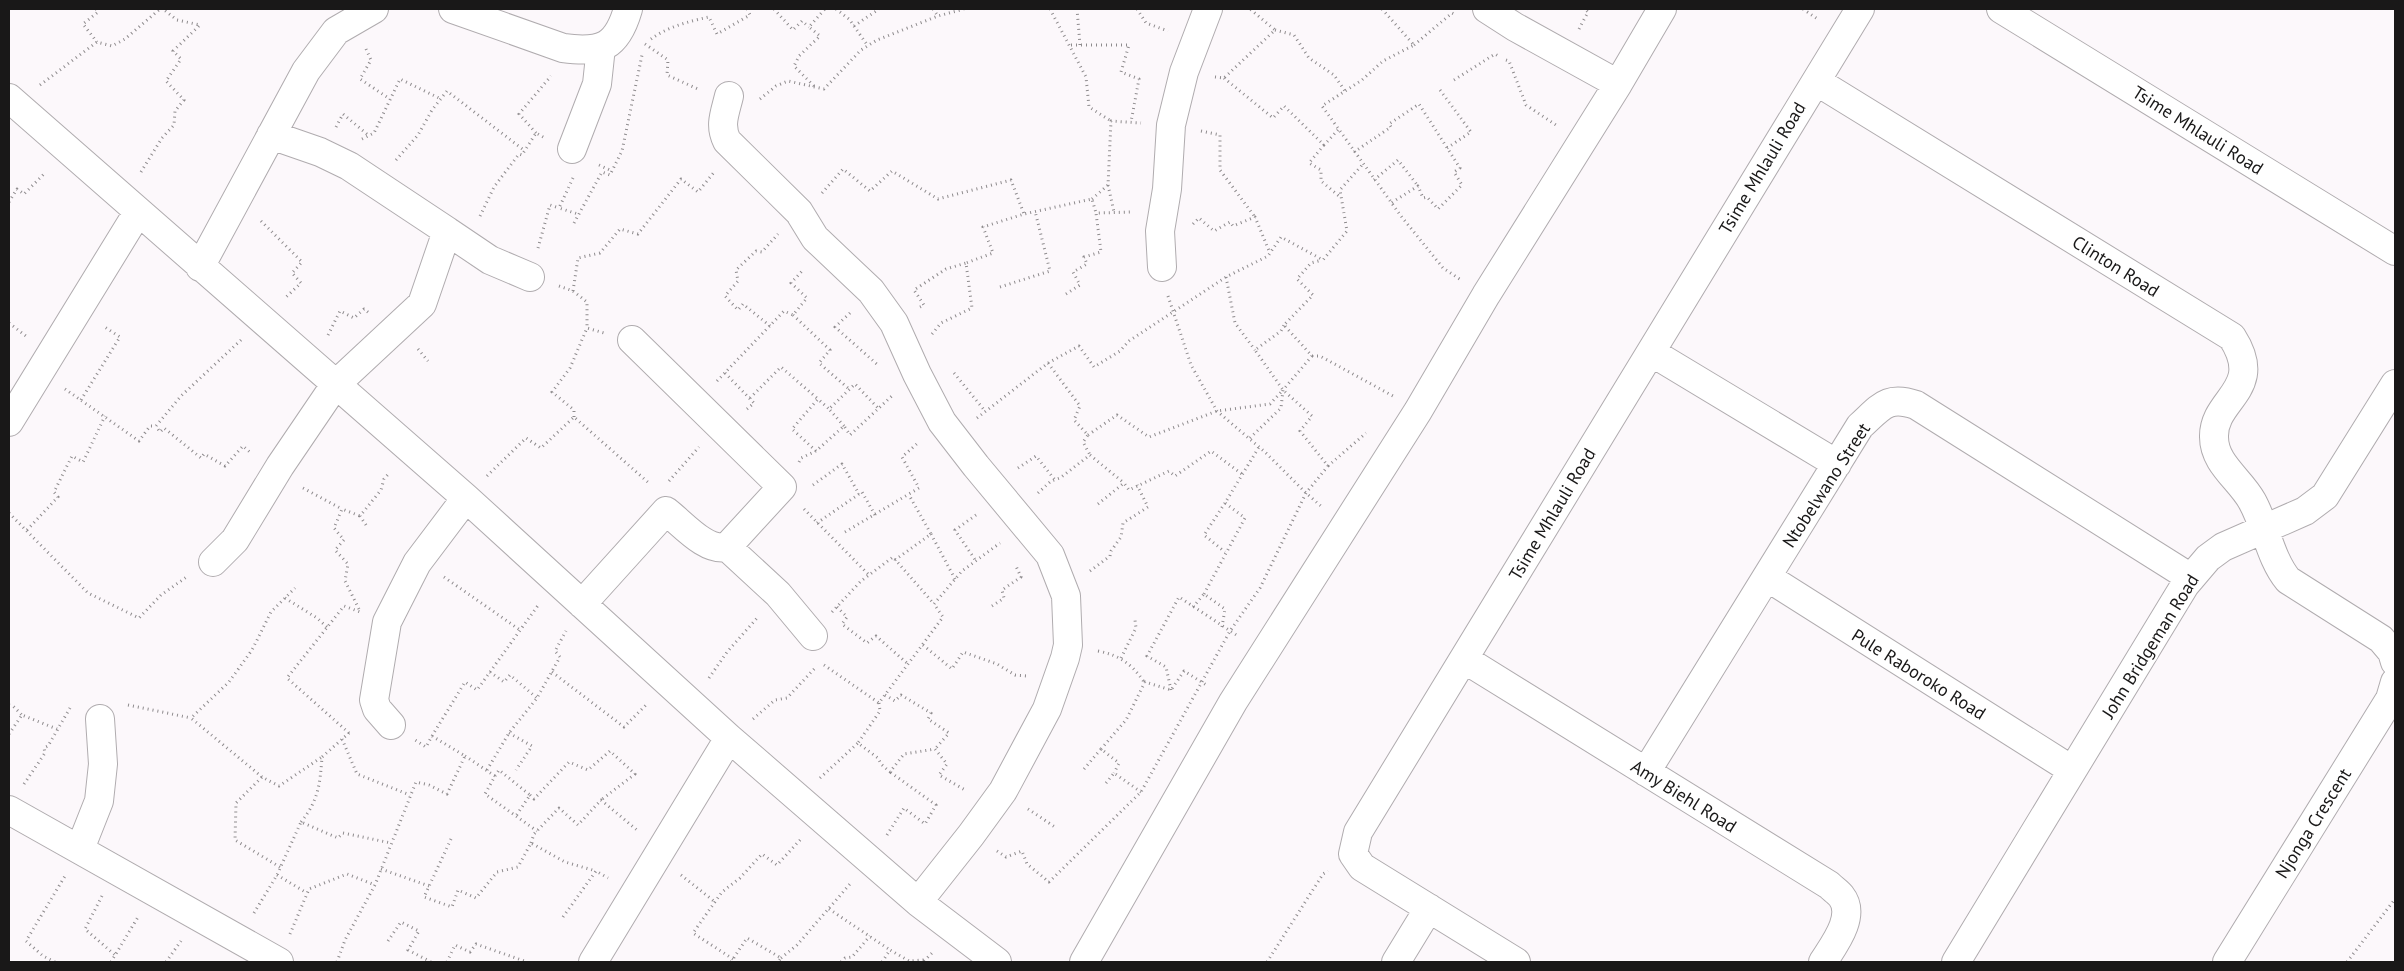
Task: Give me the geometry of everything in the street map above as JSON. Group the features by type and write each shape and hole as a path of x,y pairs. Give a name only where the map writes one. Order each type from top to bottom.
{"street":[{"path":"453,9 563,48 576,49 601,46 614,39 625,18"},
{"path":"1162,267 1162,221 1171,124 1186,66 1208,9"},
{"path":"1487,9 1515,27 1618,84"},
{"path":"1084,962 1233,702 1418,411 1486,295 1618,84 1662,9"},
{"name":"Tsime Mhlauli Road","path":"1353,854 1358,832 1860,9"},
{"name":"Tsime Mhlauli Road","path":"2001,9 2395,251"},
{"path":"200,267 306,71 336,31 364,15"},
{"path":"572,150 597,84 601,46"},
{"name":"Clinton Road","path":"1816,80 2232,337 2240,349 2244,369 2240,386 2219,419 2213,435 2215,448 2224,465 2251,499 2265,528"},
{"path":"730,96 722,122 722,132 733,150 802,218 825,247 871,291 894,323 917,374 949,431 1013,512 1050,555 1066,596 1068,645 1058,682 1047,710 1006,786 971,835 918,902"},
{"path":"13,102 410,450 474,490 556,580 729,738 918,902 997,962"},
{"path":"271,135 320,152 349,166 490,260 530,278"},
{"path":"9,422 138,212"},
{"path":"213,562 235,540 277,470 335,385 422,304 456,237"},
{"path":"582,604 666,505 709,545 718,549 728,546 789,493 632,340"},
{"path":"1651,352 1837,464"},
{"name":"John Bridgeman Road","path":"1956,962 2191,578 2208,558 2223,548 2305,511 2325,496 2395,384"},
{"name":"Ntobelwano Street","path":"1646,772 1860,426 1884,404 1901,400 1916,406 2191,578"},
{"path":"384,717 374,700 387,622 417,563 474,490"},
{"path":"2265,528 2281,572 2288,580 2381,639 2392,652 2395,662"},
{"path":"728,546 778,594 813,636"},
{"name":"Pule Raboroko Road","path":"1766,577 2072,770"},
{"name":"Amy Biehl Road","path":"1464,659 1829,885 1842,897 1846,911 1843,926 1822,962"},
{"name":"Njonga Crescent","path":"2227,962 2390,699 2395,682"},
{"path":"80,849 99,800 103,764 100,719"},
{"path":"593,962 729,738"},
{"path":"10,811 279,962"},
{"path":"1353,854 1362,866 1516,962"},
{"path":"1396,962 1429,908"}],"path":[{"path":"96,9 98,12 83,24 97,42 112,46 125,39 162,9 178,20 200,25 173,51 181,58 166,81 184,100 175,111 174,125 162,138 141,171 142,184 138,212"},
{"path":"574,224 602,172 610,175 622,150 645,44 657,35 688,22 709,17 717,34 750,15 747,9"},
{"path":"774,9 793,30 802,21 820,36 799,56 794,66 814,87"},
{"path":"809,26 825,9"},
{"path":"836,9 849,19 868,46"},
{"path":"854,26 879,9"},
{"path":"933,9 938,16"},
{"path":"625,18 645,44 668,60 667,75 703,91 761,99 776,86 788,82 824,89 861,50 877,40 938,16 964,9"},
{"path":"1050,9 1086,77 1089,107 1112,121 1171,124 1220,135 1220,170 1255,218 1270,253"},
{"path":"1077,9 1080,45"},
{"path":"1137,9 1146,23 1168,31 1186,66 1224,78 1274,118 1284,106 1324,145"},
{"path":"1250,9 1275,30 1294,35 1309,58 1334,75 1345,91"},
{"path":"1382,9 1414,45"},
{"path":"1460,17 1452,13 1414,45 1383,61 1362,80 1322,106 1391,203 1443,268 1486,295"},
{"path":"364,15 371,60 360,79 390,99"},
{"path":"1224,78 1275,30"},
{"path":"13,102 97,42"},
{"path":"1070,45 1129,45 1121,72 1139,79 1131,122"},
{"path":"559,208 583,158 572,150 536,133 519,114 550,78 563,48"},
{"path":"1454,80 1495,54 1509,61 1526,105 1558,125 1580,145"},
{"path":"349,166 362,138 374,134 400,79 441,99"},
{"path":"1440,90 1471,132 1447,148"},
{"path":"388,191 392,165 418,135 432,110 447,91 524,151"},
{"path":"1354,152 1391,127 1389,124 1419,104 1460,168 1454,172 1462,186 1438,209 1427,197 1423,198 1418,186 1398,160 1374,180"},
{"path":"1112,121 1108,185 1114,212"},
{"path":"1338,130 1309,163 1322,170 1321,181 1341,198"},
{"path":"456,237 519,154 522,155 536,133"},
{"path":"9,202 17,190 24,194 68,150"},
{"path":"573,291 578,258 600,252 620,229 638,234 681,179 698,192 733,150"},
{"path":"1255,350 1281,332 1284,325 1313,295 1297,279 1311,263 1323,260 1347,231 1340,190 1363,164"},
{"path":"770,326 743,304 738,310 725,296 738,281 736,270 756,251 762,252 802,218 816,209 812,203 843,169 870,191 892,171 938,199 1011,180 1024,214"},
{"path":"894,323 924,305 914,290 946,269 993,253 983,227 1035,211 1092,198 1108,185"},
{"path":"1391,203 1418,186"},
{"path":"156,426 181,396 301,283 292,273 302,262 237,198"},
{"path":"1066,294 1080,285 1073,272 1087,264 1084,257 1101,252 1092,198"},
{"path":"578,214 550,205 530,278 573,291 588,302 587,328 570,368 552,392 574,410 574,417 666,505"},
{"path":"1000,287 1050,272 1035,211"},
{"path":"1096,213 1114,212 1162,221 1181,236 1200,218 1214,231 1230,222 1233,226 1255,218"},
{"path":"845,532 919,488 902,457 980,415 1048,363 1079,346 1094,367 1226,277 1270,253 1281,237 1323,260"},
{"path":"792,315 807,298 791,283 825,247"},
{"path":"931,336 941,322 972,308 966,263"},
{"path":"1162,267 1172,314 1191,365 1217,411 1250,438 1306,493 1344,525"},
{"path":"1226,277 1235,323 1283,390 1312,416 1300,431 1328,466"},
{"path":"871,291 835,327 880,367"},
{"path":"78,309 120,338 81,400"},
{"path":"312,366 340,311 354,318 364,309 392,330"},
{"path":"666,505 666,485 689,456 715,432 713,418 705,394 784,311 792,315 830,350 819,363 849,389"},
{"path":"1284,325 1312,356 1320,356 1418,411"},
{"path":"587,328 632,340"},
{"path":"1242,474 1211,451 1175,476 1169,471 1129,490 1124,483 1090,455 1083,442 1088,435 1117,415 1149,437 1217,411 1270,404 1312,356"},
{"path":"1048,363 1080,406 1074,420 1088,435"},
{"path":"750,398 781,367 829,409 850,434 917,374"},
{"path":"40,372 139,441 150,426 156,426"},
{"path":"829,409 855,384 878,408"},
{"path":"1250,438 1281,408 1283,390"},
{"path":"816,451 792,429 818,399"},
{"path":"27,530 58,497 54,492 72,456 83,462 104,416"},
{"path":"474,490 526,438 541,448 574,417"},
{"path":"156,426 160,432 164,428 201,458 204,454 225,466 243,446 305,490 360,516 366,525"},
{"path":"789,493 802,458 816,451 844,426"},
{"path":"971,835 1006,857 1022,851 1027,864 1048,882 1141,792 1230,631 1260,588 1306,493 1328,466 1368,431"},
{"path":"1225,552 1204,535 1259,447"},
{"path":"360,516 381,490 384,479 410,450"},
{"path":"934,604 955,579 976,561 1013,512 1051,481 1060,478 1090,455"},
{"path":"992,606 1004,598 1002,590 1021,577 1013,558 1013,512 1036,456 1055,480"},
{"path":"789,493 842,464 859,494"},
{"path":"1098,504 1124,483"},
{"path":"1063,590 1110,556 1111,551 1121,537 1123,523 1148,507 1137,486"},
{"path":"817,523 862,492 875,515"},
{"path":"789,493 869,575"},
{"path":"909,495 955,579"},
{"path":"1193,607 1204,594 1245,518 1225,503"},
{"path":"342,509 334,528 344,540 335,550 348,564 345,581 360,612"},
{"path":"976,561 955,530 1013,512"},
{"path":"9,513 88,593 139,618 177,582 213,562"},
{"path":"895,560 931,534"},
{"path":"796,796 858,744 880,711 879,703 943,617 893,557 869,575 837,607 813,636"},
{"path":"417,563 436,571 520,630"},
{"path":"10,811 23,786 45,753 44,748 48,746 70,707 100,719 123,704 191,718 262,777 279,786 322,757 349,733 384,717 426,748 465,682 477,690 556,580"},
{"path":"191,718 229,682 252,650 271,612 295,588"},
{"path":"552,672 624,726 646,705 684,696 728,652 778,594"},
{"path":"1204,594 1225,609 1222,627"},
{"path":"1171,690 1166,667 1146,656 1179,597 1263,653"},
{"path":"285,598 317,618 327,627"},
{"path":"487,770 509,732 536,698 552,672 560,657 554,652 582,604"},
{"path":"349,733 287,678 344,606 387,622"},
{"path":"837,607 847,617 842,624 867,643 876,636 908,664"},
{"path":"1120,658 1136,628 1135,620"},
{"path":"923,645 952,669 963,652 998,664 1015,674 1058,682"},
{"path":"1068,645 1114,654 1133,666 1144,682 1171,690"},
{"path":"729,738 775,700 787,698 819,662 879,703"},
{"path":"1171,690 1184,671 1233,702"},
{"path":"490,672 504,682 510,676 536,698"},
{"path":"1084,769 1118,727 1126,720 1144,682"},
{"path":"858,744 878,758 890,772 904,754 935,749 948,733 928,719 931,713 901,695 895,701 885,695"},
{"path":"9,705 13,706 22,715 58,729"},
{"path":"9,734 22,715"},
{"path":"509,732 532,746 516,770"},
{"path":"432,736 495,776"},
{"path":"342,739 357,774 410,795"},
{"path":"935,749 947,764 940,774 991,807"},
{"path":"1102,749 1119,763 1106,783"},
{"path":"451,840 424,896 452,908 458,890 476,898 496,872 518,867 537,831 559,808 578,825 601,800 634,774 610,751 588,770 569,762 534,799 499,770 485,794 537,831"},
{"path":"337,962 345,940 375,885 416,782 429,785 447,794 465,756"},
{"path":"238,939 276,875 301,822 308,813 319,791 322,757"},
{"path":"1114,773 1171,813"},
{"path":"262,777 236,803 235,840 280,867"},
{"path":"516,816 530,795"},
{"path":"601,800 643,835 682,860 675,870 715,902"},
{"path":"301,822 338,838 343,833 391,843"},
{"path":"778,962 781,958 747,938 732,961 693,933 715,902 762,854 777,865 807,834"},
{"path":"531,843 565,862 596,871 634,895"},
{"path":"55,962 43,956 26,941 80,849"},
{"path":"1267,962 1323,874 1353,854"},
{"path":"115,955 85,929 116,869"},
{"path":"381,869 429,886"},
{"path":"562,917 596,871"},
{"path":"279,962 309,889 347,874 375,885"},
{"path":"276,875 307,894"},
{"path":"111,962 154,891"},
{"path":"2347,962 2395,900"},
{"path":"829,909 909,961 924,960"},
{"path":"388,941 401,922 419,931 408,950 424,961 432,962"},
{"path":"841,962 845,958 852,958 870,936"},
{"path":"447,962 455,945 470,952 476,944 527,962"},
{"path":"882,962 890,950"}]}
